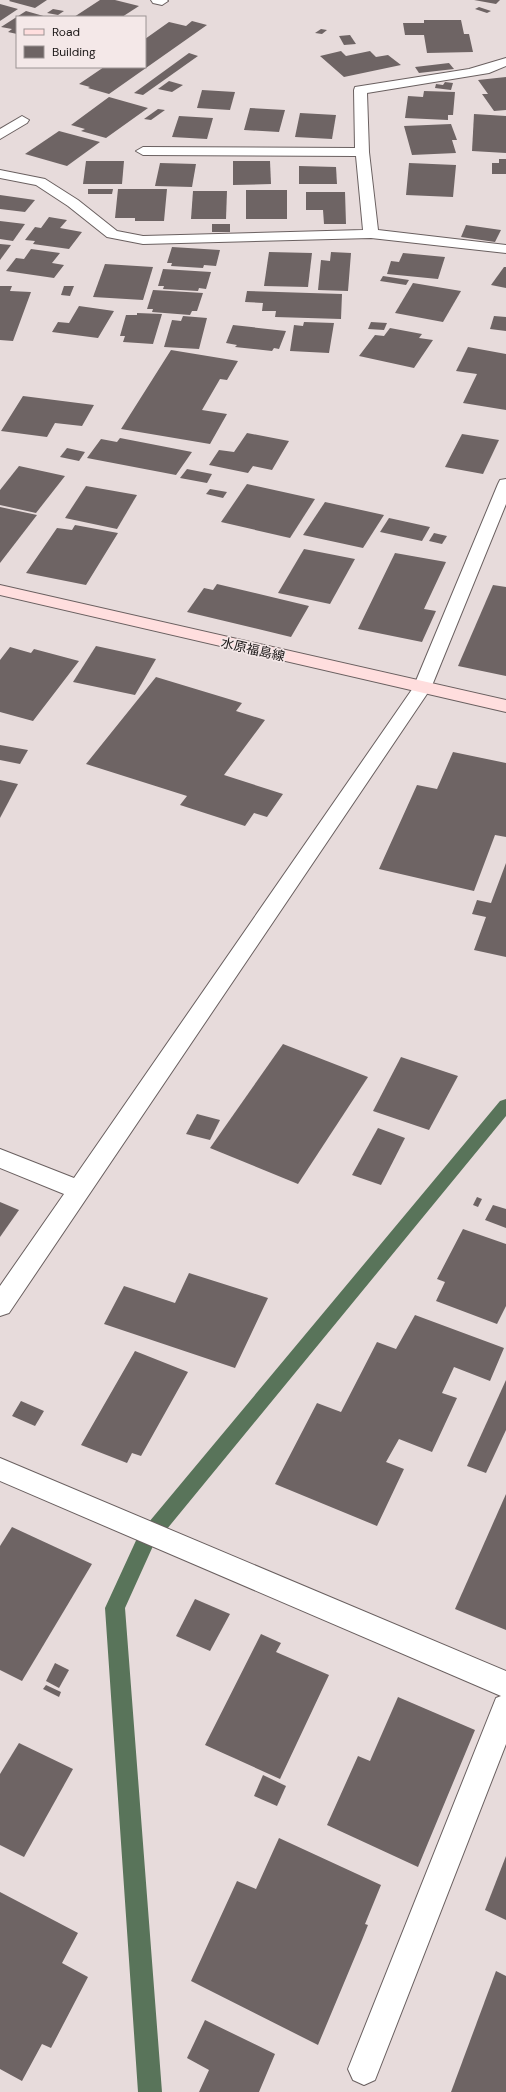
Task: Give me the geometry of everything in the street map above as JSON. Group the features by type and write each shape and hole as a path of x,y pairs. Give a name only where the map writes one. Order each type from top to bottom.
{"main road":[{"name":"水原福島線","path":"0,590 422,688 506,706"}],"street":[{"path":"371,234 362,152 360,90 469,73 489,68 506,61"},
{"path":"0,135 22,120"},
{"path":"143,151 362,152"},
{"path":"0,174 40,182 73,203 112,234 130,239 143,240 371,234 506,249"},
{"path":"0,1306 422,688 506,484"},
{"path":"0,1158 79,1190"},
{"path":"0,1469 506,1685"},
{"path":"364,2069 506,1708"}],"building":[{"path":"47,0 35,8 9,1"},
{"path":"100,0 115,0 139,6 124,16 76,16"},
{"path":"474,0 500,0 496,4"},
{"path":"0,4 18,9 0,21"},
{"path":"479,7 491,11 487,13 475,9"},
{"path":"53,9 64,11 58,15 47,13"},
{"path":"26,11 44,16 18,16"},
{"path":"16,17 16,34 8,32 12,29 1,27"},
{"path":"424,20 461,20 464,34 469,34 473,52 427,53 424,35 405,35 403,23 424,23"},
{"path":"192,21 207,25 146,68 146,38 169,22 186,26"},
{"path":"321,29 327,30 322,34 315,33"},
{"path":"350,35 356,44 344,45 339,36"},
{"path":"341,51 346,56 370,51 376,57 388,55 401,65 344,77 320,56"},
{"path":"189,53 198,56 143,95 134,93"},
{"path":"449,63 454,69 419,73 415,67"},
{"path":"103,68 146,68 109,94 79,84"},
{"path":"506,77 506,110 494,111 482,94 488,94 478,80"},
{"path":"169,81 183,85 172,92 158,89"},
{"path":"445,82 453,83 451,90 435,88 436,84 443,85"},
{"path":"202,90 235,92 230,110 197,108"},
{"path":"424,91 455,92 453,115 448,115 448,120 405,118 408,96 423,97"},
{"path":"109,97 148,108 106,138 81,131 85,129 71,125"},
{"path":"250,108 285,110 279,132 244,130"},
{"path":"158,109 165,110 151,120 144,119"},
{"path":"300,113 336,115 332,139 295,137"},
{"path":"474,114 506,116 506,153 472,151"},
{"path":"179,116 213,118 207,139 172,137"},
{"path":"451,124 457,140 452,140 456,153 412,155 404,126"},
{"path":"59,131 100,142 67,166 25,154"},
{"path":"499,159 506,159 506,174 492,174 492,163 499,163"},
{"path":"86,161 124,161 122,184 83,184"},
{"path":"233,161 270,161 271,184 233,185"},
{"path":"160,163 196,164 192,187 155,186"},
{"path":"409,163 456,165 453,197 406,195"},
{"path":"299,166 336,167 337,184 299,184"},
{"path":"88,189 113,189 112,194 88,194"},
{"path":"118,189 167,189 164,221 135,221 135,218 115,218"},
{"path":"246,190 287,190 287,219 246,219"},
{"path":"193,191 227,191 226,219 191,219"},
{"path":"306,192 345,192 346,224 324,224 323,210 306,210"},
{"path":"0,195 35,200 25,212 0,209"},
{"path":"49,217 67,220 60,228 82,232 69,249 33,244 35,241 25,240 35,227 41,228"},
{"path":"0,221 25,224 13,241 0,239"},
{"path":"212,224 230,224 230,232 212,232"},
{"path":"466,225 501,230 495,242 461,237"},
{"path":"0,244 11,245 0,260"},
{"path":"172,247 220,250 216,266 204,265 203,268 171,266 172,263 167,263"},
{"path":"31,249 60,253 52,263 64,265 54,278 6,271 16,258 24,259"},
{"path":"269,252 312,253 308,287 264,286"},
{"path":"331,252 351,253 348,291 318,290 321,260 330,261"},
{"path":"403,253 445,257 438,279 387,274 391,261 399,262"},
{"path":"105,264 153,267 143,300 93,297"},
{"path":"504,267 506,267 506,288 491,285"},
{"path":"163,269 211,272 206,289 199,288 198,291 163,289 164,286 158,286"},
{"path":"383,276 409,280 406,285 380,281"},
{"path":"413,283 461,291 443,322 395,313"},
{"path":"0,286 12,286 10,291 31,292 13,341 0,340"},
{"path":"64,286 74,286 70,296 61,295"},
{"path":"153,290 203,293 197,311 192,311 190,315 152,312 153,309 147,309"},
{"path":"247,291 342,294 341,319 275,317 276,311 262,311 263,303 245,302"},
{"path":"79,306 114,311 98,338 52,332 58,322 69,323"},
{"path":"137,313 162,314 153,344 123,342 125,336 120,336 126,315 137,315"},
{"path":"183,316 207,318 199,349 164,347 172,320 181,321"},
{"path":"494,316 506,317 506,331 490,329"},
{"path":"304,322 334,323 329,353 290,351 294,325 303,326"},
{"path":"371,322 387,323 384,330 368,329"},
{"path":"233,325 286,331 279,349 274,348 272,351 235,347 237,345 226,343"},
{"path":"390,328 422,334 419,338 433,340 414,368 359,356 375,335 384,336"},
{"path":"468,347 506,354 506,410 463,403 477,374 456,371"},
{"path":"171,350 238,361 227,380 220,379 202,410 227,414 210,444 121,429"},
{"path":"23,396 94,405 82,426 55,423 47,437 1,431"},
{"path":"247,433 289,441 272,470 253,466 248,473 209,465 219,450 234,452"},
{"path":"462,434 499,440 483,474 445,467"},
{"path":"120,438 192,452 176,475 87,458 101,439 117,442"},
{"path":"67,448 85,452 79,461 60,457"},
{"path":"19,466 65,476 36,513 0,505 0,490"},
{"path":"187,469 212,474 207,483 180,478"},
{"path":"247,484 315,499 290,538 221,522"},
{"path":"86,486 137,495 117,529 65,518"},
{"path":"210,489 227,492 223,498 206,494"},
{"path":"325,502 384,515 363,548 303,535"},
{"path":"0,507 37,515 0,563"},
{"path":"389,518 430,527 422,541 380,532"},
{"path":"75,525 118,533 86,585 26,573 57,528 72,530"},
{"path":"434,533 447,536 442,544 429,541"},
{"path":"304,549 355,559 330,604 278,593"},
{"path":"395,553 446,562 424,609 436,611 422,642 358,629"},
{"path":"217,584 309,606 291,637 187,612 204,588 213,590"},
{"path":"493,585 506,587 506,676 458,666"},
{"path":"96,646 156,659 135,695 73,682"},
{"path":"10,647 31,653 34,649 79,661 33,721 0,712 0,660"},
{"path":"156,677 242,703 236,711 265,720 224,775 283,794 267,817 254,813 245,826 180,805 187,796 86,764"},
{"path":"0,745 28,750 20,764 0,760"},
{"path":"453,752 506,763 506,837 495,835 474,891 379,869 417,785 437,789"},
{"path":"0,780 18,784 0,818"},
{"path":"506,863 506,957 474,950 486,917 472,914 477,900 491,903"},
{"path":"283,1044 368,1077 298,1184 210,1148"},
{"path":"401,1057 458,1076 429,1130 373,1111"},
{"path":"197,1114 220,1120 210,1140 186,1134"},
{"path":"378,1128 405,1138 381,1185 352,1175"},
{"path":"477,1197 482,1199 478,1207 473,1205"},
{"path":"0,1202 19,1210 0,1237"},
{"path":"493,1205 506,1209 506,1228 485,1220"},
{"path":"463,1229 506,1244 506,1306 497,1324 436,1301 445,1282 437,1279"},
{"path":"189,1273 268,1298 235,1368 104,1324 124,1286 175,1303"},
{"path":"415,1315 504,1348 490,1381 454,1367 442,1393 457,1398 432,1452 399,1439 386,1462 404,1469 377,1526 275,1484 317,1403 341,1412 377,1342 396,1349"},
{"path":"135,1351 188,1372 141,1456 132,1453 127,1463 81,1445"},
{"path":"506,1380 506,1430 486,1473 467,1466"},
{"path":"21,1401 44,1411 35,1426 12,1416"},
{"path":"506,1494 506,1630 455,1609"},
{"path":"12,1527 92,1564 22,1681 0,1670 0,1546"},
{"path":"195,1599 230,1614 210,1651 176,1636"},
{"path":"261,1634 281,1643 276,1652 329,1675 280,1779 205,1745"},
{"path":"55,1663 69,1670 59,1688 46,1681"},
{"path":"46,1685 61,1692 59,1697 43,1689"},
{"path":"398,1697 475,1730 418,1867 327,1825 358,1756 370,1761"},
{"path":"19,1743 73,1769 24,1857 0,1845 0,1774"},
{"path":"263,1775 286,1786 277,1806 254,1796"},
{"path":"279,1838 381,1885 365,1924 368,1925 318,2045 191,1981 237,1881 256,1889"},
{"path":"506,1856 506,1920 485,1910"},
{"path":"0,1892 78,1933 62,1963 88,1977 51,2048 42,2044 22,2081 0,2069"},
{"path":"496,1971 506,1976 506,2092 451,2092"},
{"path":"205,2020 275,2054 259,2092 199,2092 209,2070 187,2058"}],"waterway":[{"path":"150,2092 115,1608 146,1540 506,1105"}]}
